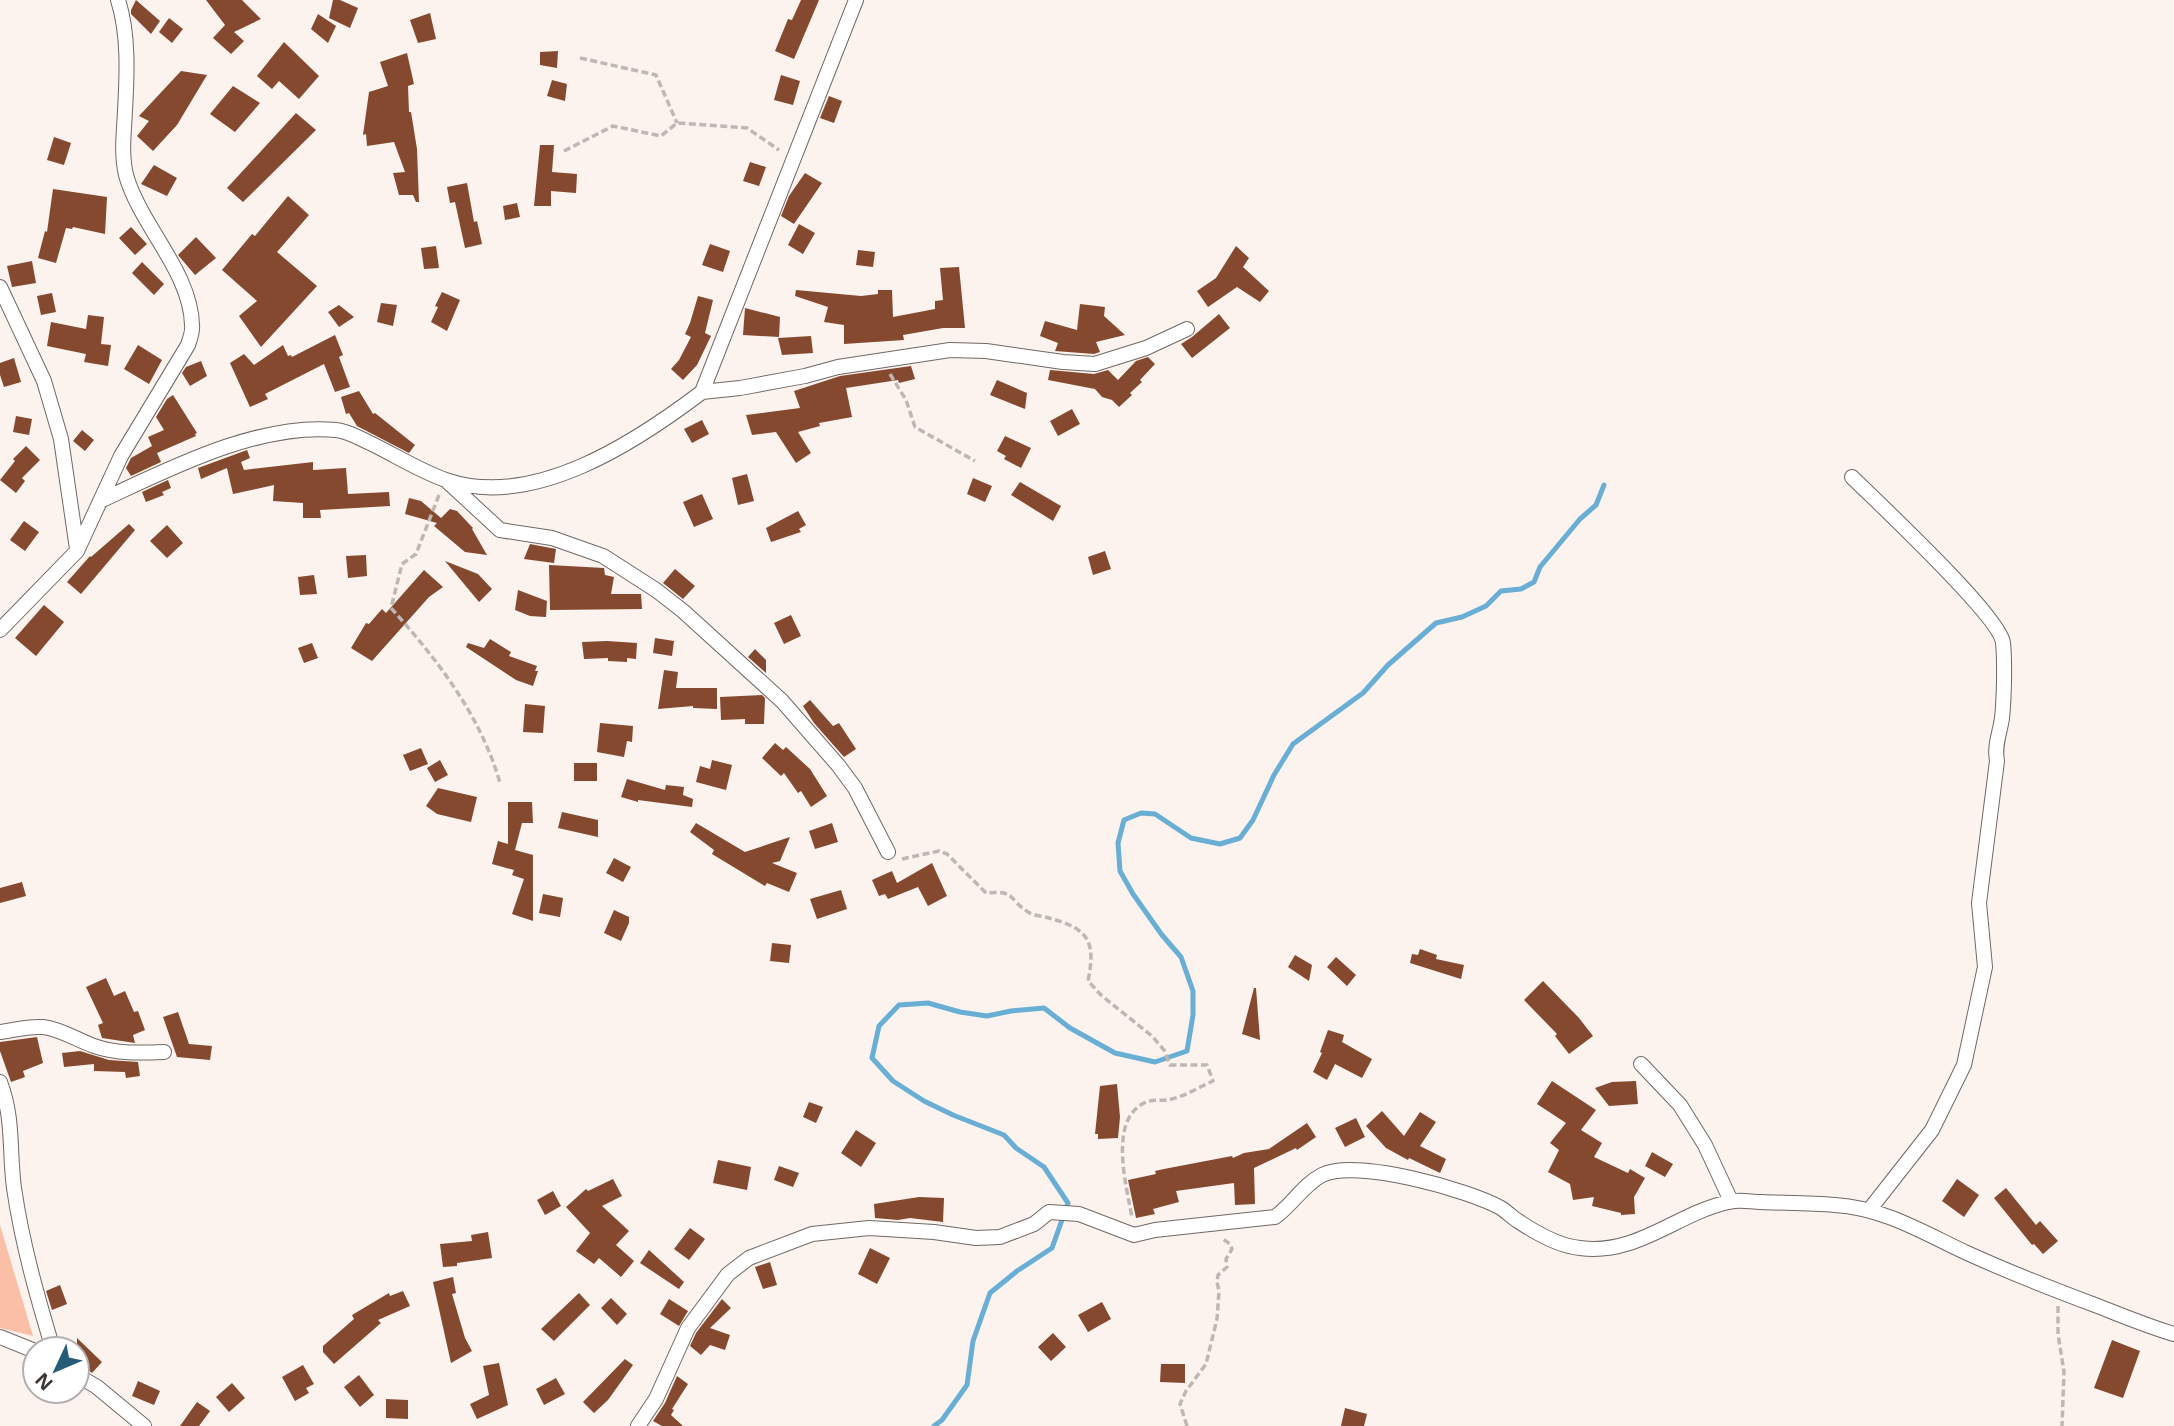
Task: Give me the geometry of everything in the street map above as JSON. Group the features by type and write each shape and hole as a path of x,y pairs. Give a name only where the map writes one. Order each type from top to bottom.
{"street":[{"path":"0,630 77,551 121,456 188,345 193,327 190,304 173,266 135,199 127,175 123,155 125,32 118,0"},
{"path":"702,392 856,0"},
{"path":"0,287 44,381 61,439 77,551"},
{"path":"100,501 215,450 269,436 320,429 338,430 355,436 445,480 470,486 503,486 562,475 587,465 650,430 702,392 740,388 838,367 950,350 986,351 1076,364 1095,363 1146,348 1187,329"},
{"path":"1852,477 1954,577 1996,625 2004,640 2002,718 1995,749 1997,761 1979,903 1985,967 1964,1065 1932,1130 1870,1209"},
{"path":"445,480 500,530 552,538 603,556 683,611 782,701 838,765 855,788 888,852"},
{"path":"0,1032 44,1027 98,1047 136,1054 164,1052"},
{"path":"1641,1064 1679,1105 1692,1124 1705,1145 1731,1201"},
{"path":"0,1082 9,1105 14,1186 31,1274 49,1335"},
{"path":"638,1426 656,1399 688,1328 728,1274 749,1258 812,1234 869,1228 976,1238 1000,1237 1034,1223 1049,1212 1079,1214 1134,1235 1155,1230 1275,1217 1284,1211 1303,1189 1324,1174 1342,1171 1385,1173 1438,1184 1475,1196 1502,1209 1536,1232 1569,1247 1597,1251 1623,1247 1685,1218 1731,1201 1870,1209 2059,1292 2174,1334"},
{"path":"0,1337 21,1345"},
{"path":"91,1383 144,1426"}],"path":[{"path":"580,58 656,75 677,124"},
{"path":"564,151 612,126 662,136 677,124 747,128 793,159"},
{"path":"881,361 906,400 915,427 975,461"},
{"path":"445,480 416,554 402,564 391,608 423,643 473,716 493,758 500,783"},
{"path":"888,852 895,861 939,851 947,854 986,893 1012,895 1029,913 1071,924 1085,936 1092,950 1088,981 1102,996 1152,1036 1164,1050 1170,1065 1206,1065 1213,1081 1169,1100 1149,1100 1138,1106 1130,1115 1120,1149 1134,1235"},
{"path":"1187,1426 1180,1404 1206,1364 1211,1349 1218,1306 1218,1275 1227,1267 1226,1259 1232,1249 1223,1238"},
{"path":"2059,1292 2058,1334 2064,1372 2062,1426"}],"shaded area":[{"path":"0,1225 33,1335 0,1328"}],"building":[{"path":"136,0 160,21 151,34 131,14"},
{"path":"206,0 242,0 261,19 234,32 244,41 231,54 213,38 225,25"},
{"path":"333,0 340,0 358,8 350,28 329,18"},
{"path":"801,0 819,0 794,59 775,51 788,19 792,20"},
{"path":"430,13 436,39 418,43 410,20"},
{"path":"318,14 336,26 328,43 311,29"},
{"path":"169,18 183,29 172,43 159,32"},
{"path":"284,42 319,76 299,99 279,81 272,89 257,76"},
{"path":"558,51 557,68 540,65 540,52"},
{"path":"407,53 414,84 408,86 409,112 417,149 419,202 416,202 413,195 399,195 393,173 405,172 394,142 367,146 366,134 363,135 369,92 388,86 380,62"},
{"path":"181,71 207,75 177,125 153,151 137,136 149,121 139,116"},
{"path":"781,75 800,81 793,105 774,100"},
{"path":"552,80 567,84 565,101 547,96"},
{"path":"233,86 260,103 235,132 210,114"},
{"path":"829,96 842,101 834,123 820,118"},
{"path":"296,113 316,130 243,202 227,188"},
{"path":"54,137 71,143 64,165 47,160"},
{"path":"540,145 554,145 552,172 577,174 576,193 551,191 551,206 534,206"},
{"path":"750,162 766,167 759,186 743,181"},
{"path":"154,165 177,178 167,196 141,184"},
{"path":"805,173 822,183 794,224 781,216 789,196"},
{"path":"467,183 474,222 477,221 482,244 465,248 455,202 450,203 447,187"},
{"path":"53,189 107,197 105,234 66,228 56,263 38,258 45,231 47,232"},
{"path":"288,196 309,215 277,252 317,286 261,347 239,316 257,301 222,270"},
{"path":"517,203 520,217 505,220 503,206"},
{"path":"799,224 815,233 803,254 788,245"},
{"path":"131,227 147,244 135,255 119,238"},
{"path":"196,237 216,258 195,275 178,255"},
{"path":"710,244 730,251 723,272 702,265"},
{"path":"436,246 439,268 424,269 421,248"},
{"path":"1236,246 1249,258 1243,267 1269,291 1260,302 1237,287 1208,307 1197,291 1216,278"},
{"path":"858,250 875,252 873,267 856,265"},
{"path":"32,261 36,283 12,287 7,266"},
{"path":"142,262 164,284 154,295 132,273"},
{"path":"959,267 965,328 943,328 903,335 904,340 844,344 844,325 824,322 828,307 795,296 796,290 861,296 878,294 878,290 892,290 893,317 935,309 935,301 943,300 940,268"},
{"path":"442,292 460,300 447,331 431,322"},
{"path":"52,293 56,312 41,315 37,296"},
{"path":"698,296 713,300 705,333 711,336 697,365 683,380 671,369 691,337 685,334"},
{"path":"381,303 397,305 393,326 377,322"},
{"path":"1080,304 1105,307 1104,316 1125,335 1096,342 1100,352 1094,354 1055,351 1058,343 1040,336 1045,321 1077,330"},
{"path":"339,305 354,317 339,327 328,312"},
{"path":"745,308 780,317 779,337 743,335"},
{"path":"1219,314 1230,328 1192,358 1181,344"},
{"path":"88,315 104,317 101,344 111,345 108,366 84,362 86,354 47,346 51,322 86,329"},
{"path":"335,335 343,355 339,357 350,387 335,392 324,364 265,394 268,399 250,407 230,363 244,354 254,365 283,345 288,356 292,357"},
{"path":"811,336 813,353 782,355 778,338"},
{"path":"138,345 162,360 149,384 124,369"},
{"path":"1148,357 1155,364 1130,393 1132,395 1119,407 1112,400 1102,397 1095,389 1048,380 1050,370 1094,374 1108,370 1118,380 1136,361"},
{"path":"14,358 21,382 4,387 0,363"},
{"path":"201,361 207,376 190,386 182,373 186,367"},
{"path":"911,366 915,379 846,388 852,417 819,423 820,426 798,432 811,453 796,463 776,432 752,435 746,415 800,408 794,391 840,376"},
{"path":"997,380 1027,393 1025,409 990,395"},
{"path":"359,391 373,414 415,445 409,453 357,426 349,413 346,414 341,397"},
{"path":"173,395 197,433 196,436 157,453 161,462 131,476 126,468 131,458 152,446 148,437 164,430 156,417 167,399"},
{"path":"1072,409 1080,424 1058,436 1050,421"},
{"path":"16,416 32,419 29,435 13,432"},
{"path":"702,420 709,434 692,443 684,429"},
{"path":"82,430 94,440 85,451 73,441"},
{"path":"1005,436 1031,448 1021,468 1004,459 1006,456 997,451"},
{"path":"26,446 40,460 22,478 25,481 16,493 0,480 15,461 13,459"},
{"path":"247,450 250,458 241,462 244,470 313,462 313,470 346,468 348,494 389,492 390,506 320,510 321,518 303,518 303,503 273,501 274,485 233,494 227,468 201,479 198,468"},
{"path":"747,474 754,501 738,505 732,478"},
{"path":"973,478 992,486 985,502 967,494"},
{"path":"168,480 171,488 162,492 164,495 146,502 142,492"},
{"path":"1020,482 1061,506 1053,521 1011,495"},
{"path":"702,494 713,519 694,527 683,502"},
{"path":"409,498 421,501 441,518 450,509 457,511 473,528 487,555 465,552 434,526 437,523 405,514"},
{"path":"798,511 806,525 799,529 801,532 771,542 766,528"},
{"path":"24,521 39,532 25,551 10,540"},
{"path":"129,524 135,530 81,594 67,582 90,556"},
{"path":"167,525 183,543 167,558 150,541"},
{"path":"530,544 556,549 554,563 524,559"},
{"path":"1105,551 1111,569 1093,575 1088,557"},
{"path":"366,555 367,576 348,578 346,556"},
{"path":"445,561 478,574 492,589 479,602"},
{"path":"549,565 604,568 605,575 614,577 611,594 641,594 642,609 550,610"},
{"path":"675,569 695,586 683,599 663,583"},
{"path":"424,570 443,587 429,597 372,661 351,648 366,623 369,624 382,609 386,613"},
{"path":"314,575 317,594 300,595 298,577"},
{"path":"518,590 547,601 546,617 530,616 515,610"},
{"path":"44,605 64,622 36,656 15,638"},
{"path":"791,615 801,636 784,644 774,623"},
{"path":"655,638 674,641 672,656 653,653"},
{"path":"490,639 511,652 509,656 537,666 533,686 516,680 466,647 468,643 484,648"},
{"path":"582,642 637,643 636,659 627,658 627,662 608,661 608,658 584,659"},
{"path":"312,643 318,658 304,663 298,648"},
{"path":"755,649 766,660 766,673 748,657"},
{"path":"664,670 678,672 676,688 717,688 717,709 693,706 658,709"},
{"path":"762,695 765,698 764,724 745,724 745,719 721,720 720,697"},
{"path":"810,700 833,726 839,723 856,749 844,757 803,706"},
{"path":"525,704 545,706 543,733 523,732"},
{"path":"600,723 633,726 632,742 627,741 624,757 597,752"},
{"path":"775,743 783,750 786,747 810,769 827,796 811,807 801,791 798,793 784,773 781,776 762,758"},
{"path":"421,748 428,764 410,771 403,755"},
{"path":"440,760 448,775 435,782 427,768"},
{"path":"712,760 732,765 726,790 696,782 700,766 710,769"},
{"path":"574,763 597,763 597,781 574,781"},
{"path":"627,779 665,790 666,785 684,787 683,795 693,799 692,807 638,802 621,797"},
{"path":"438,788 477,797 471,822 437,814 426,806"},
{"path":"508,802 532,802 533,823 522,823 515,850 533,855 533,921 512,914 524,879 512,875 514,870 492,864 498,841 508,844"},
{"path":"562,812 598,820 598,837 558,828"},
{"path":"696,823 745,852 790,837 780,861 772,863 797,873 789,892 767,883 765,886 712,854 714,850 690,832"},
{"path":"832,823 838,842 815,849 809,831"},
{"path":"614,858 631,867 623,882 606,873"},
{"path":"932,863 947,896 928,906 918,887 888,899 885,894 879,896 872,880 892,871 897,883"},
{"path":"22,882 26,896 0,903 0,888"},
{"path":"841,890 847,909 817,919 810,899"},
{"path":"543,894 563,898 560,917 539,913"},
{"path":"614,910 629,917 621,941 604,933"},
{"path":"772,943 791,945 789,963 770,961"},
{"path":"1420,949 1437,955 1436,959 1464,965 1461,979 1410,963 1412,954 1418,955"},
{"path":"1295,955 1312,965 1309,981 1288,967"},
{"path":"1336,957 1356,975 1347,986 1327,967"},
{"path":"106,978 114,996 125,991 134,1012 138,1011 145,1030 133,1035 135,1043 102,1038 98,1025 103,1023 86,987"},
{"path":"1543,981 1593,1036 1569,1054 1555,1036 1557,1034 1524,1000"},
{"path":"1256,988 1260,1040 1242,1034"},
{"path":"178,1012 189,1044 212,1046 210,1060 177,1057 163,1017"},
{"path":"1328,1030 1344,1035 1342,1042 1372,1059 1362,1078 1335,1064 1327,1080 1313,1072"},
{"path":"37,1037 43,1063 23,1071 25,1077 11,1082 0,1051 0,1042"},
{"path":"80,1051 109,1060 138,1062 140,1076 126,1078 125,1072 94,1071 94,1064 64,1067 62,1053"},
{"path":"1552,1081 1596,1110 1581,1130 1602,1143 1594,1157 1628,1173 1630,1169 1645,1178 1634,1197 1635,1214 1621,1215 1592,1206 1594,1197 1573,1200 1570,1184 1548,1172 1559,1150 1550,1143 1566,1123 1537,1104"},
{"path":"1636,1081 1638,1104 1609,1106 1595,1088 1612,1082"},
{"path":"1117,1084 1120,1117 1118,1138 1098,1139 1098,1134 1095,1134 1100,1086"},
{"path":"809,1102 823,1107 816,1123 803,1117"},
{"path":"1382,1111 1404,1136 1420,1112 1436,1122 1420,1146 1446,1159 1440,1173 1386,1148 1366,1126"},
{"path":"1356,1118 1365,1137 1345,1147 1335,1128"},
{"path":"1307,1123 1316,1137 1297,1150 1296,1148 1254,1168 1255,1204 1235,1205 1234,1183 1176,1191 1179,1202 1153,1209 1155,1214 1136,1218 1128,1180 1156,1174 1155,1171 1164,1169 1232,1156 1233,1158 1244,1153 1269,1149"},
{"path":"856,1130 876,1143 861,1167 841,1153"},
{"path":"1652,1152 1673,1164 1665,1177 1645,1166"},
{"path":"718,1160 751,1167 747,1190 713,1183"},
{"path":"779,1166 799,1173 793,1187 774,1180"},
{"path":"613,1179 622,1196 602,1206 629,1231 616,1245 634,1261 621,1277 599,1258 594,1264 576,1251 590,1233 566,1207 586,1189 588,1191"},
{"path":"1957,1179 1979,1195 1964,1217 1942,1201"},
{"path":"2006,1188 2036,1225 2040,1221 2058,1241 2043,1254 2032,1245 1994,1198"},
{"path":"553,1191 561,1206 545,1215 537,1200"},
{"path":"919,1197 944,1198 943,1222 875,1218 874,1204"},
{"path":"690,1228 705,1239 689,1260 674,1249"},
{"path":"488,1232 492,1258 443,1267 440,1244 472,1241 471,1235"},
{"path":"870,1248 890,1258 877,1284 858,1274"},
{"path":"649,1250 684,1282 679,1289 640,1263"},
{"path":"770,1262 777,1285 763,1289 755,1267"},
{"path":"453,1277 456,1293 452,1294 465,1338 472,1351 451,1363 433,1282"},
{"path":"60,1285 67,1304 52,1310 46,1291"},
{"path":"403,1291 410,1306 378,1320 381,1323 334,1364 323,1352 323,1346 354,1319 352,1315 389,1293 390,1296"},
{"path":"579,1293 590,1305 554,1341 541,1329"},
{"path":"611,1298 627,1314 617,1325 601,1308"},
{"path":"669,1299 688,1311 679,1326 660,1314"},
{"path":"722,1299 731,1308 710,1328 730,1335 725,1350 710,1345 701,1355 690,1346 696,1333"},
{"path":"1102,1302 1111,1319 1088,1332 1078,1315"},
{"path":"1053,1333 1066,1347 1051,1361 1038,1347"},
{"path":"2112,1340 2140,1351 2123,1398 2094,1388"},
{"path":"91,1351 102,1362 91,1372"},
{"path":"625,1359 633,1365 608,1400 594,1413 583,1402"},
{"path":"499,1363 508,1405 477,1419 470,1404 489,1395 483,1366"},
{"path":"1161,1364 1185,1364 1185,1383 1160,1382"},
{"path":"303,1365 314,1384 306,1388 309,1393 295,1401 282,1377"},
{"path":"359,1375 374,1395 360,1407 344,1387"},
{"path":"677,1376 688,1384 671,1415 683,1426 662,1426 653,1421 665,1403"},
{"path":"556,1378 565,1394 544,1405 536,1389"},
{"path":"138,1381 160,1391 154,1405 132,1396"},
{"path":"232,1383 245,1398 229,1412 216,1397"},
{"path":"386,1399 408,1400 408,1419 386,1418"},
{"path":"197,1402 210,1411 199,1426 180,1426"},
{"path":"1345,1408 1367,1414 1364,1426 1341,1426"}],"waterway":[{"path":"934,1426 942,1420 967,1385 973,1341 990,1293 1052,1248 1068,1203 1044,1167 1016,1148 1004,1135 924,1101 893,1081 872,1058 879,1026 899,1005 928,1003 987,1016 1044,1008 1070,1028 1115,1053 1155,1062 1187,1051 1193,1015 1193,991 1181,957 1162,935 1120,871 1118,843 1124,820 1141,813 1155,814 1191,838 1220,844 1240,838 1253,820 1274,775 1293,744 1363,693 1388,665 1436,623 1462,617 1486,606 1501,591 1521,589 1534,582 1540,567 1580,519 1596,505 1604,485"}]}
